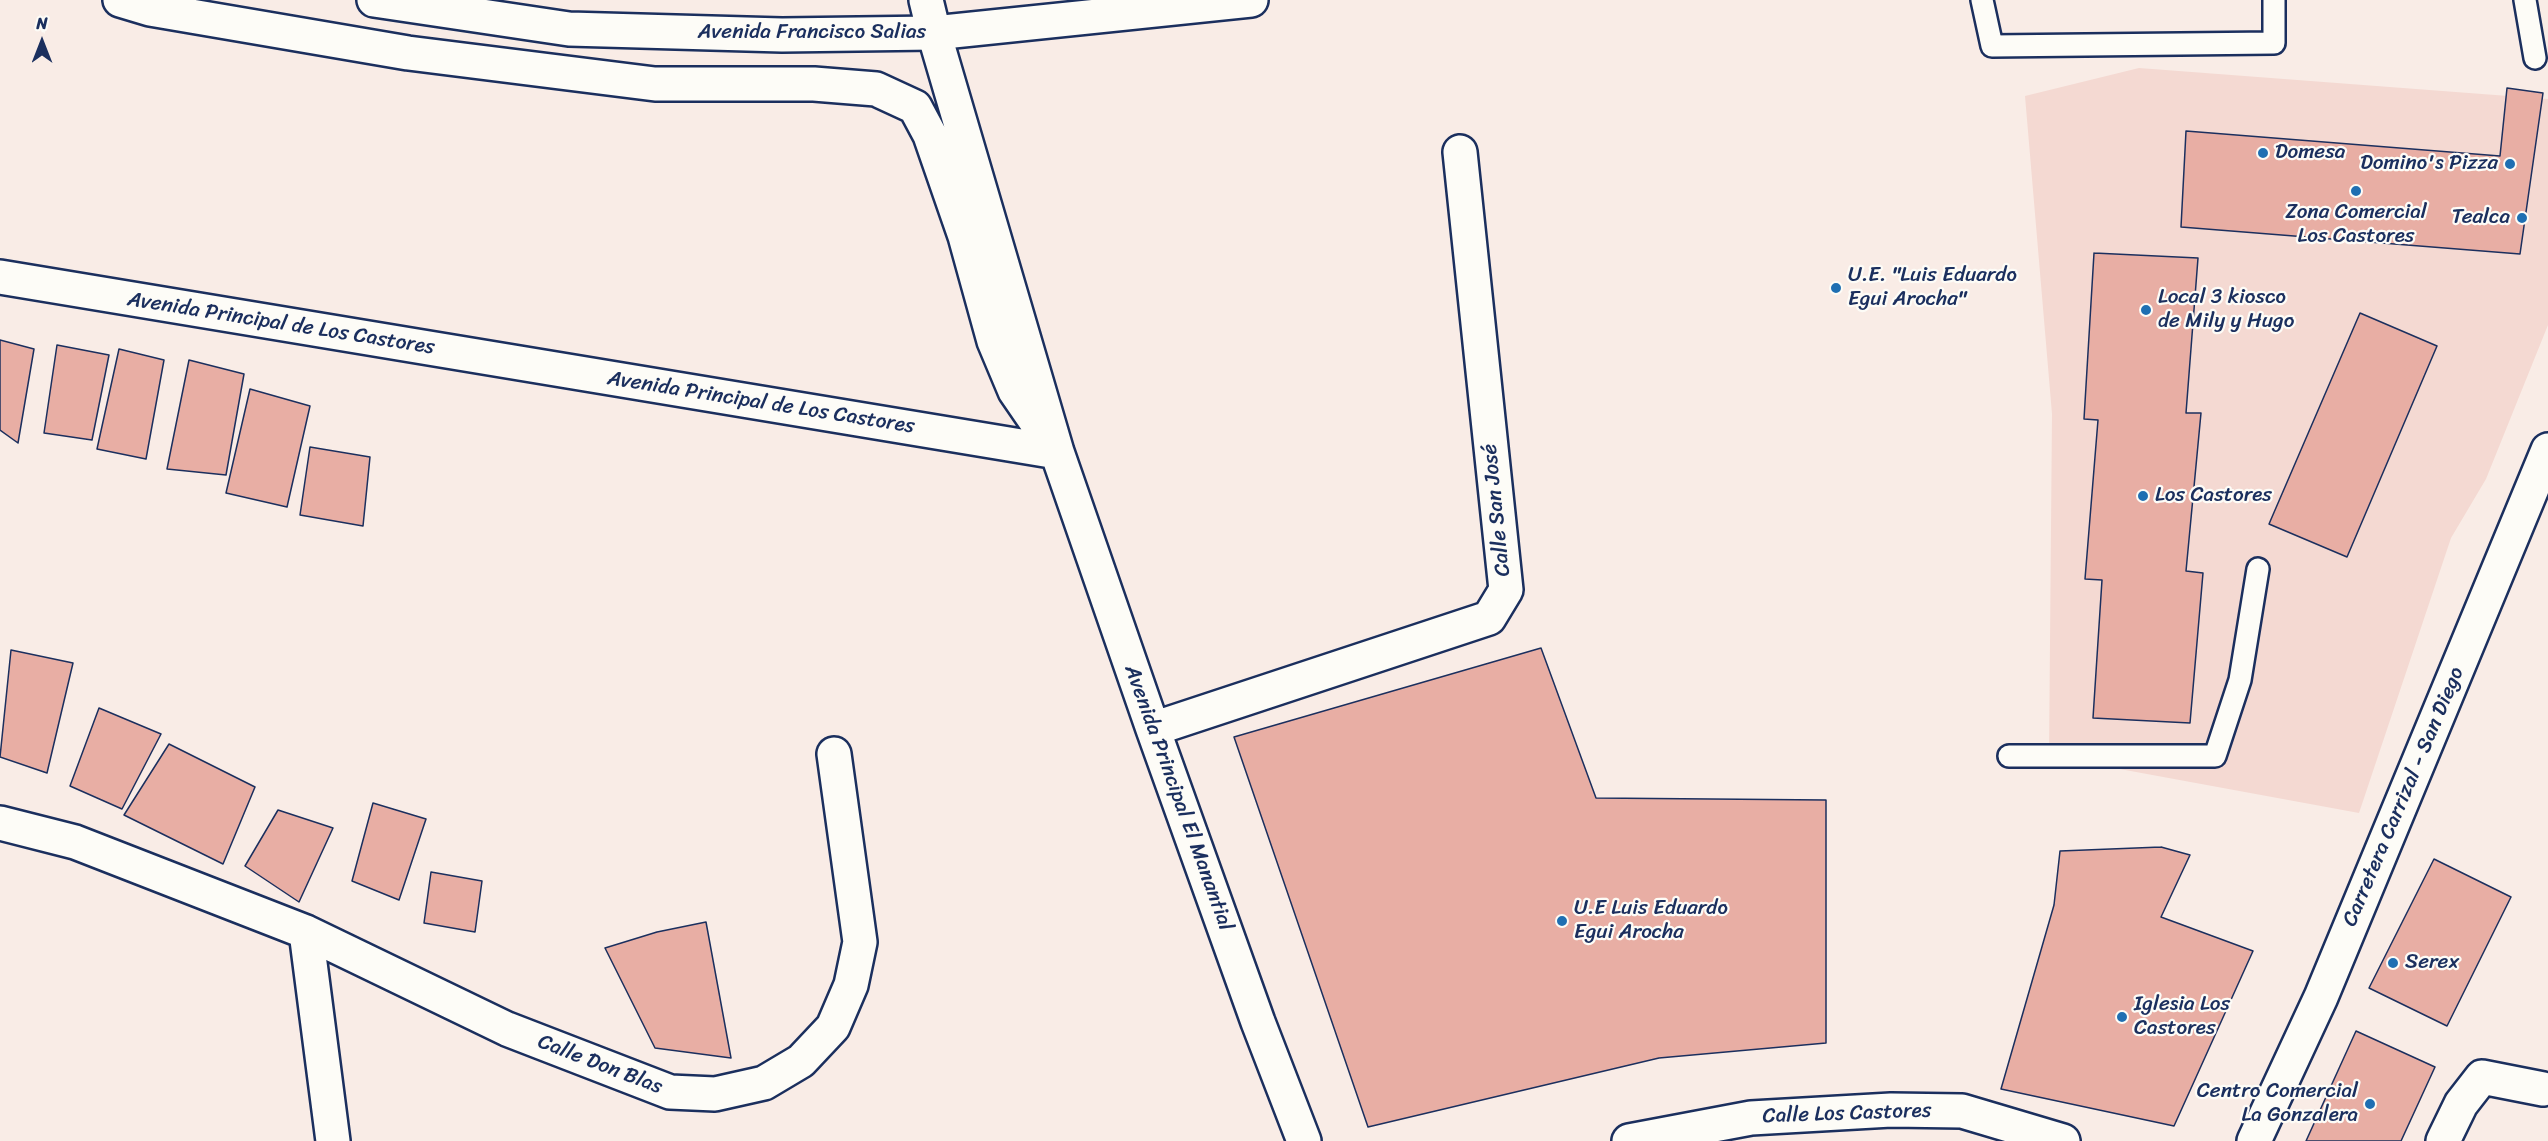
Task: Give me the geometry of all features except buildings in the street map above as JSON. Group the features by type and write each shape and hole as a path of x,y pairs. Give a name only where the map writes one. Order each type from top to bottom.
{"street":[{"path":"120,0 150,9 408,53 655,84 814,84 876,88 915,107 930,135 965,236 994,341 1015,391 1057,452"},
{"name":"Avenida Francisco Salias","path":"374,0 569,29 782,35 934,33 1251,0"},
{"path":"926,0 1057,452"},
{"name":"Calle San José","path":"1153,729 1489,618 1506,590 1460,152"},
{"name":"Avenida Principal de Los Castores","path":"0,278 1057,452"},
{"name":"Carretera Carrizal - San Diego","path":"2254,1141 2321,997 2548,450"},
{"name":"Avenida Principal El Manantial","path":"1057,452 1258,1022 1304,1141"},
{"name":"Calle Don Blas","path":"306,932 507,1029 670,1092 715,1094 764,1083 801,1061 833,1027 851,985 860,942 834,754"},
{"path":"0,823 75,842 306,932 333,1141"},
{"path":"2443,1141 2461,1104 2482,1077 2543,1089"},
{"name":"Calle Los Castores","path":"1629,1141 1751,1118 1891,1110 1962,1111 2063,1141"}],"lane":[{"path":"1983,0 1992,46 2274,43 2274,0"},
{"path":"2525,0 2535,58"},
{"path":"2009,756 2215,756 2240,680 2258,569"}],"shaded area":[{"path":"2139,68 2548,99 2548,325 2486,479 2451,538 2359,813 2049,756 2052,414 2025,96"}],"place":[{"name":"Domesa","path":"2263,153"},
{"name":"Domino's Pizza","path":"2510,164"},
{"name":"Zona Comercial Los Castores","path":"2356,191"},
{"name":"Tealca","path":"2522,218"},
{"name":"U.E. \"Luis Eduardo Egui Arocha\"","path":"1836,288"},
{"name":"Local 3 kiosco de Mily y Hugo","path":"2146,310"},
{"name":"Los Castores","path":"2143,496"},
{"name":"U.E Luis Eduardo Egui Arocha","path":"1562,921"},
{"name":"Serex","path":"2393,963"},
{"name":"Iglesia Los Castores","path":"2122,1017"},
{"name":"Centro Comercial La Gonzalera","path":"2370,1104"}]}
